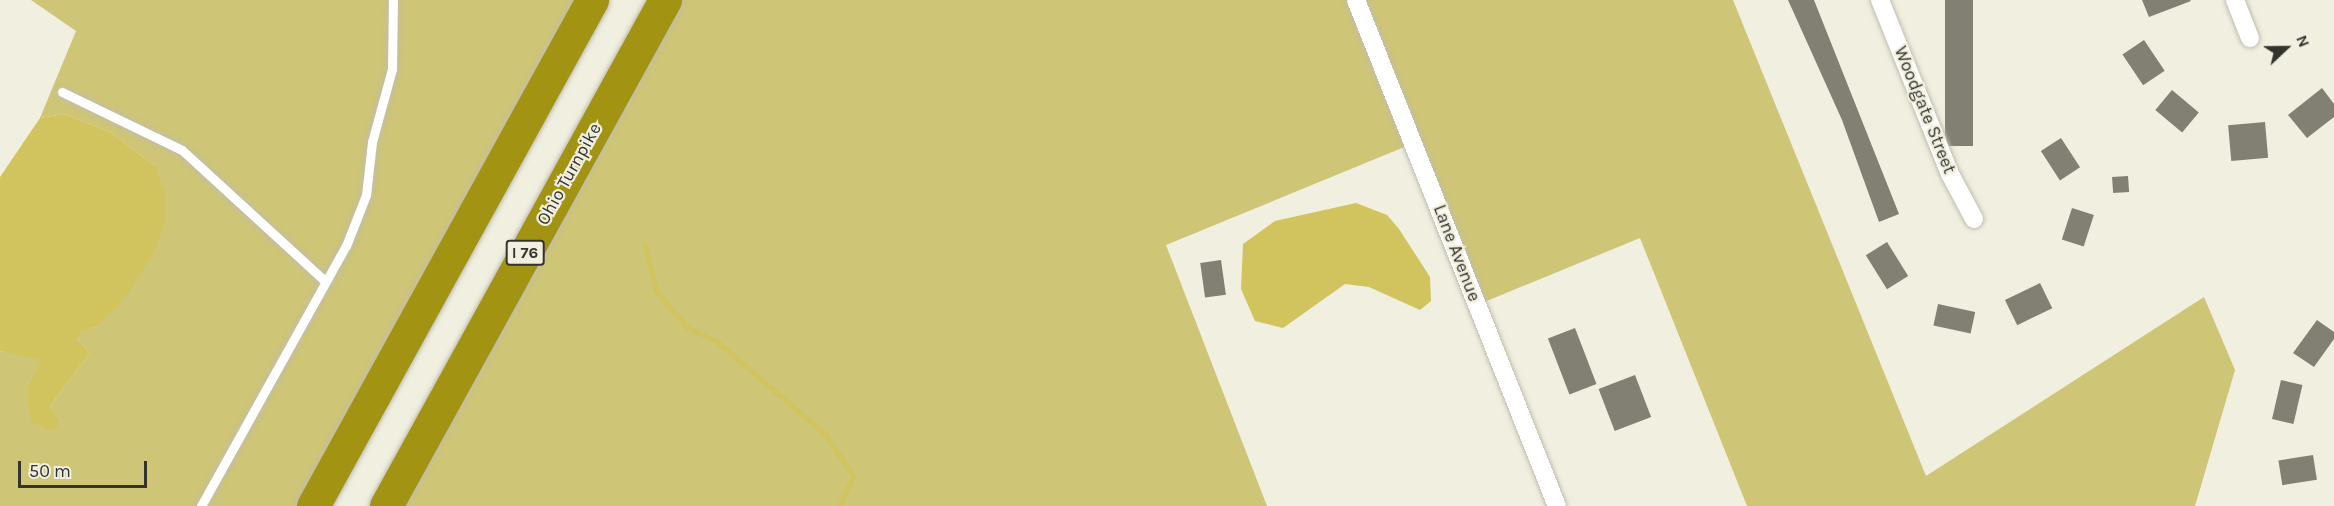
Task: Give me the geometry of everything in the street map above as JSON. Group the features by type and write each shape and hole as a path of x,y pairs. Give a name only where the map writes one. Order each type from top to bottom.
{"highway":[{"path":"313,506 592,0"},
{"name":"Ohio Turnpike","path":"386,506 665,0"}],"street":[{"name":"Lane Avenue","path":"1356,0 1557,506"},
{"name":"Woodgate Street","path":"1880,0 1950,174 1974,219"},
{"path":"2235,0 2250,38"}],"lane":[{"path":"201,506 325,281 366,195 372,142 392,69 393,0"},
{"path":"62,92 183,150 325,281"}],"shaded area":[{"path":"31,0 592,0 313,506 0,506 0,351 42,359 28,385 58,419 50,406 90,353 77,339 82,330 96,327 154,165 110,132 64,114 40,118 76,31"},
{"path":"665,0 1733,0 1926,476 2204,297 2235,370 2195,506 1747,506 1640,238 1477,305 1414,143 1166,245 1267,506 386,506"},
{"path":"64,114 110,132 154,165 165,192 166,220 153,254 125,298 96,327 82,331 77,339 90,353 50,406 59,420 57,428 48,430 32,422 28,407 28,385 41,360 0,351 0,177 40,118"},
{"path":"1356,203 1387,215 1399,229 1430,277 1431,301 1420,310 1369,287 1345,284 1283,328 1255,321 1241,289 1243,244 1275,221"}],"building":[{"path":"1788,0 1814,0 1899,214 1879,222 1842,120"},
{"path":"1945,0 1973,0 1973,146 1945,146"},
{"path":"2142,0 2190,0 2191,1 2149,17"},
{"path":"2144,40 2165,71 2143,85 2122,55"},
{"path":"2322,88 2334,104 2334,117 2307,138 2288,115"},
{"path":"2172,90 2199,112 2182,132 2155,110"},
{"path":"2265,122 2268,158 2231,161 2228,125"},
{"path":"2061,138 2080,167 2060,180 2041,151"},
{"path":"2128,176 2129,192 2113,193 2112,177"},
{"path":"2072,208 2094,215 2084,246 2062,239"},
{"path":"1887,242 1908,276 1887,289 1866,255"},
{"path":"1221,260 1226,295 1205,298 1200,263"},
{"path":"2040,283 2052,308 2017,325 2005,300"},
{"path":"1938,304 1975,312 1971,333 1933,326"},
{"path":"2317,320 2334,332 2334,339 2314,367 2293,353"},
{"path":"1575,328 1597,384 1569,394 1548,338"},
{"path":"1635,375 1651,417 1615,431 1599,389"},
{"path":"2281,380 2302,385 2293,424 2272,419"},
{"path":"2313,455 2317,480 2282,485 2278,460"}],"waterway":[{"path":"645,244 656,291 688,328 716,341 825,434 853,476 839,506"}]}
